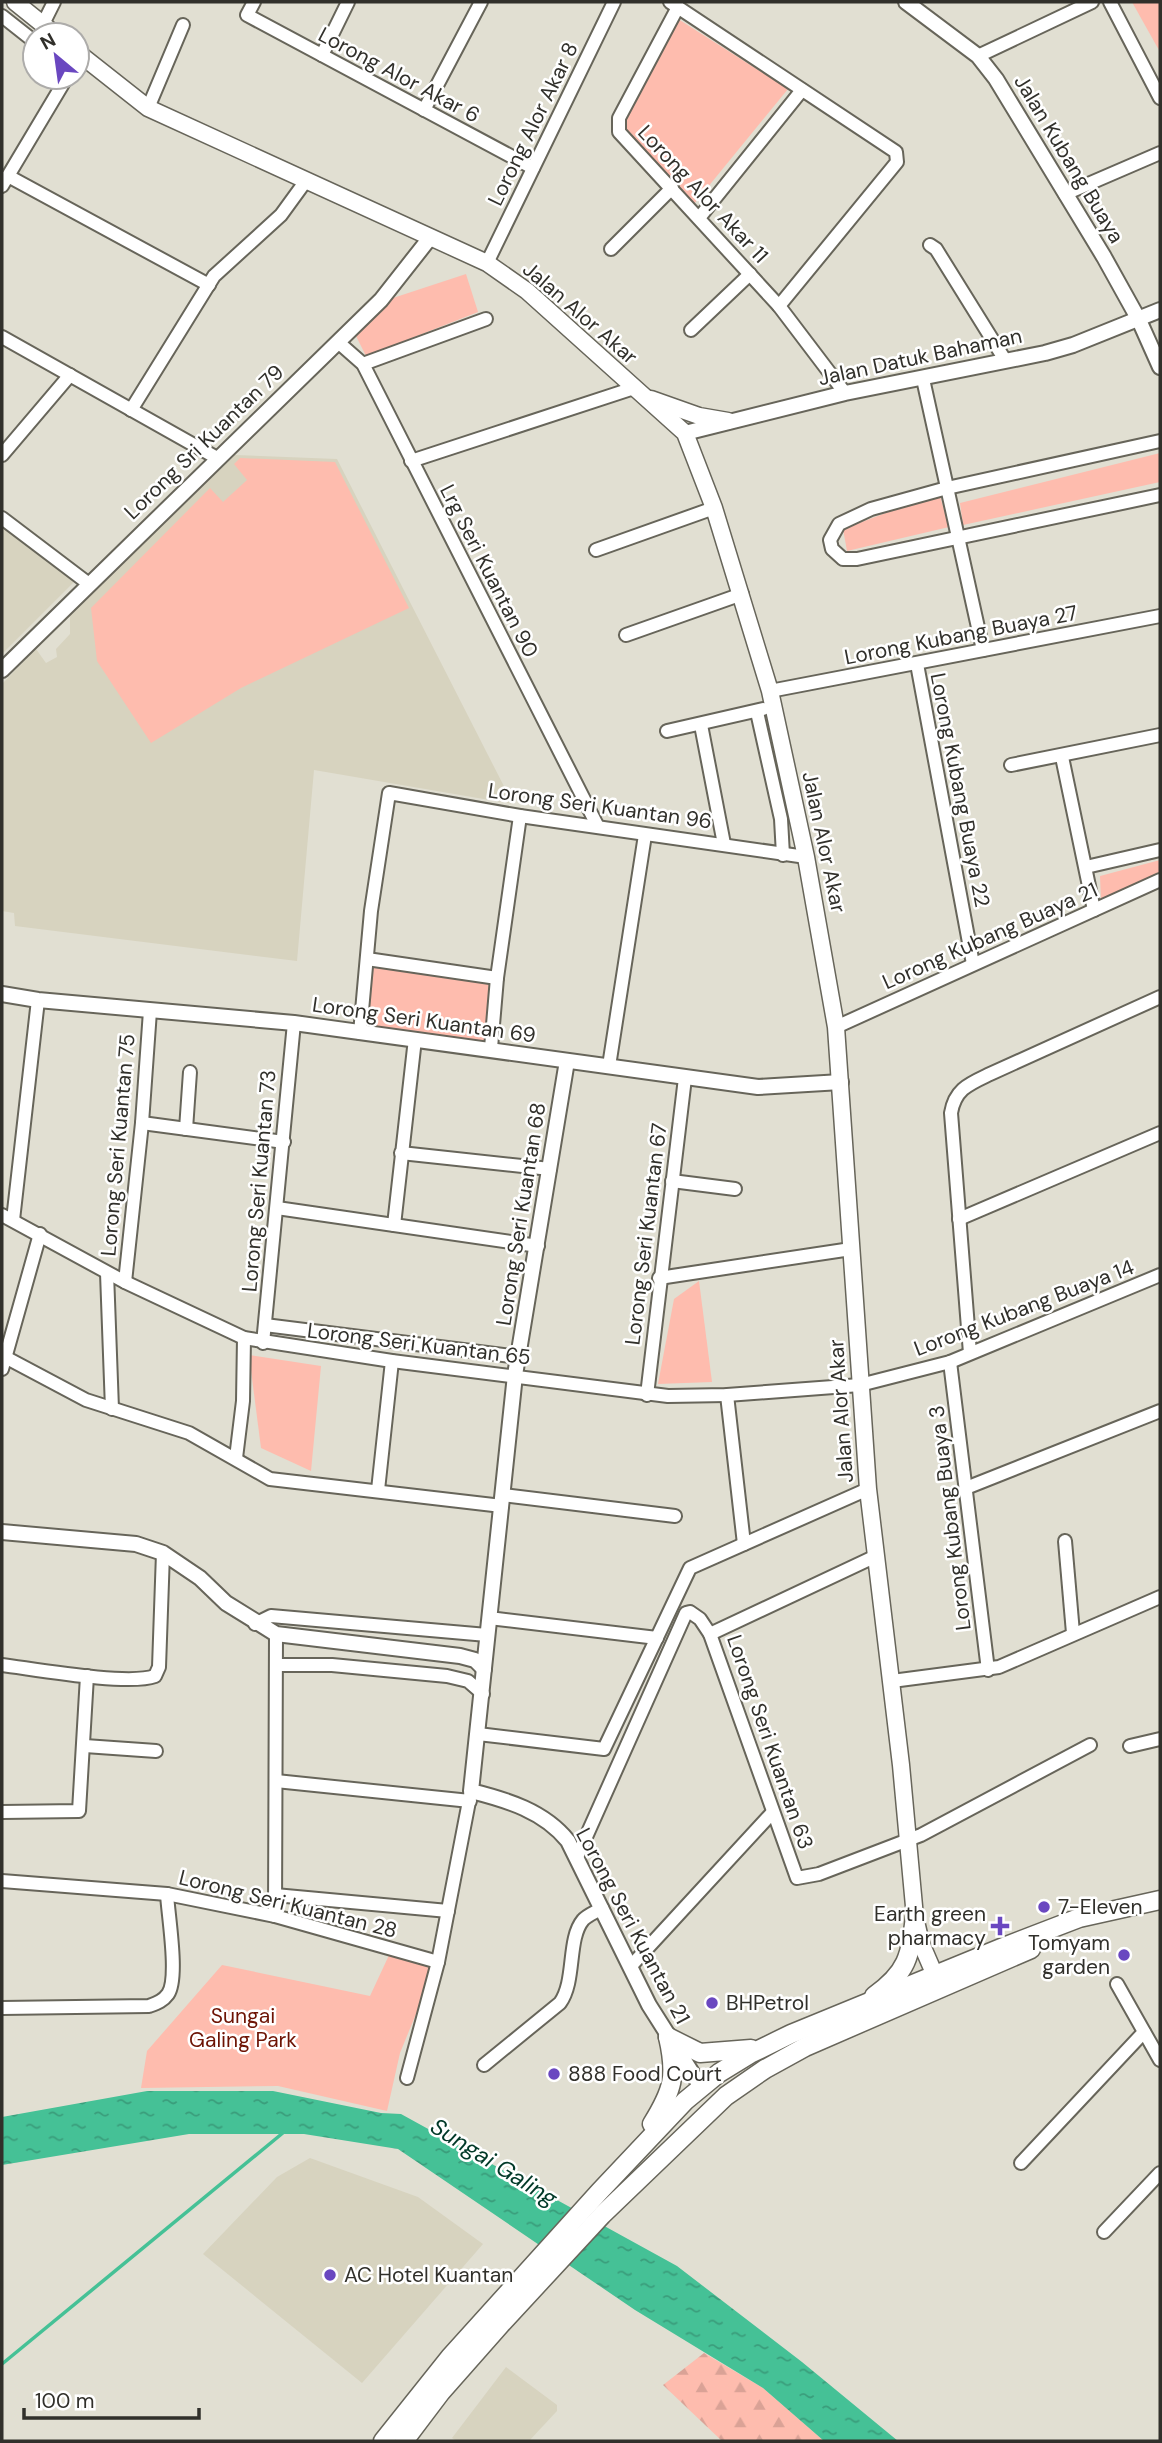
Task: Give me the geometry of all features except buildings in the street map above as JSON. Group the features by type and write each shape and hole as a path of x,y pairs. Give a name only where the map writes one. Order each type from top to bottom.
{"main road":[{"path":"15,2 39,21"},
{"name":"Jalan Alor Akar","path":"91,66 148,108 429,239 487,263 527,291 685,433 742,594 771,698 790,818 806,857 836,1027 868,1489 892,1681 915,1917 937,1982"},
{"path":"638,392 699,416 728,421"},
{"path":"634,2154 701,2087 768,2045 838,2017 1100,1923 1117,1911 1160,1899"},
{"path":"838,2017 874,1995 901,1972 909,1958 915,1917"},
{"path":"595,2209 668,2150 726,2096 765,2068 937,1982"},
{"path":"668,2036 690,2050 710,2054 768,2045"},
{"path":"404,2441 537,2274 595,2209 634,2154 672,2088 674,2067 668,2036"},
{"path":"668,2150 701,2105 704,2094 701,2087"},
{"path":"383,2441 450,2357 537,2274"},
{"path":"411,2441 418,2422"}],"street":[{"path":"44,21 54,2"},
{"name":"Lorong Alor Akar 6","path":"254,2 247,15 533,168"},
{"path":"321,55 348,2"},
{"path":"424,110 481,2"},
{"name":"Lorong Alor Akar 8","path":"487,263 614,2"},
{"name":"Jalan Kubang Buaya","path":"906,2 978,56 1011,102 1139,320 1160,367"},
{"path":"978,56 1070,6 1092,2"},
{"path":"1110,2 1160,98"},
{"path":"674,4 896,152 898,158 779,306"},
{"name":"Lorong Alor Akar 11","path":"674,4 617,126 779,306 845,393"},
{"path":"3,17 21,31"},
{"path":"148,108 183,25"},
{"path":"699,218 802,90"},
{"path":"59,91 5,181 208,285"},
{"path":"1065,194 1160,153"},
{"path":"131,410 221,267 281,215 306,182"},
{"path":"611,249 672,188"},
{"name":"Lorong Sri Kuantan 79","path":"2,670 381,300 429,239"},
{"path":"930,245 936,249 1005,360"},
{"path":"691,330 750,274"},
{"name":"Jalan Datuk Bahaman","path":"685,433 845,393 923,379 1073,345 1160,310"},
{"path":"363,364 486,319"},
{"path":"2,337 217,458"},
{"name":"Lrg Seri Kuantan 90","path":"338,342 363,364 597,825"},
{"path":"2,455 70,375"},
{"path":"923,379 983,650"},
{"path":"411,461 638,392"},
{"path":"1160,442 947,488 847,519 832,532 830,540 832,549 843,559 858,559 1160,495"},
{"path":"596,550 713,508"},
{"path":"2,518 89,584"},
{"path":"626,635 742,594"},
{"name":"Lorong Kubang Buaya 27","path":"667,731 757,712 771,698 917,664 1160,617"},
{"name":"Lorong Kubang Buaya 22","path":"917,664 973,964"},
{"path":"757,712 790,818 783,855"},
{"path":"701,725 724,844"},
{"path":"1011,765 1062,757 1160,735"},
{"path":"1062,757 1094,910"},
{"name":"Lorong Seri Kuantan 96","path":"367,959 389,793 520,816 806,857"},
{"path":"491,1048 497,978 520,816"},
{"path":"609,1066 645,835"},
{"path":"1086,867 1160,850"},
{"name":"Lorong Kubang Buaya 21","path":"836,1027 1160,880"},
{"path":"360,1033 367,959 497,978"},
{"name":"Lorong Seri Kuantan 69","path":"2,994 38,1000 293,1023 491,1048 758,1087 841,1082"},
{"path":"970,1353 951,1113 954,1098 964,1087 990,1074 1160,997"},
{"path":"7,1218 38,1000"},
{"name":"Lorong Seri Kuantan 75","path":"125,1282 142,1124 150,1011"},
{"name":"Lorong Seri Kuantan 73","path":"263,1343 284,1142 293,1023"},
{"path":"394,1225 415,1039"},
{"name":"Lorong Seri Kuantan 68","path":"470,1796 483,1694 515,1374 567,1061"},
{"path":"186,1129 190,1072"},
{"name":"Lorong Seri Kuantan 67","path":"646,1395 685,1078"},
{"path":"142,1124 284,1142"},
{"path":"959,1219 1160,1133"},
{"path":"401,1153 550,1169"},
{"path":"672,1181 735,1189"},
{"path":"277,1208 538,1246"},
{"name":"Lorong Seri Kuantan 65","path":"7,1218 125,1282 244,1338 263,1343 392,1361 515,1374 646,1395 727,1395 860,1385"},
{"path":"40,1234 4,1363 112,1409 189,1433 270,1479 675,1516"},
{"path":"659,1278 851,1248"},
{"path":"107,1273 112,1409"},
{"name":"Lorong Kubang Buaya 14","path":"860,1385 950,1362 1160,1275"},
{"path":"265,1325 519,1357"},
{"path":"236,1458 243,1401 244,1338"},
{"path":"377,1490 392,1361"},
{"name":"Lorong Kubang Buaya 3","path":"950,1362 988,1670"},
{"path":"727,1395 744,1544"},
{"path":"967,1488 1160,1413"},
{"path":"478,1734 604,1749 690,1568 868,1489"},
{"path":"2,1532 136,1544 178,1561 226,1603 255,1624 276,1634 460,1656 475,1660 484,1669"},
{"path":"1065,1541 1073,1633"},
{"path":"2,1665 146,1680 155,1676 159,1667 163,1553"},
{"name":"Lorong Seri Kuantan 63","path":"876,1556 710,1634 797,1878 819,1874 907,1840"},
{"path":"892,1681 988,1670 1160,1598"},
{"path":"576,1857 686,1613 694,1613 710,1634"},
{"path":"255,1624 271,1616 487,1635"},
{"path":"489,1618 657,1638"},
{"path":"275,1916 276,1634"},
{"path":"276,1665 332,1665 447,1676 468,1681 483,1694"},
{"path":"2,1812 79,1811 85,1746 87,1675"},
{"path":"1130,1746 1160,1738"},
{"path":"907,1840 997,1797 1090,1745"},
{"path":"85,1746 156,1751"},
{"path":"276,1781 470,1796 438,1962 407,2078"},
{"name":"Lorong Seri Kuantan 21","path":"470,1796 514,1804 552,1824 576,1857 630,1967 668,2036 701,2087"},
{"path":"630,1967 772,1813"},
{"name":"Lorong Seri Kuantan 28","path":"2,1881 167,1894 275,1916 438,1962"},
{"path":"2,2008 149,2006 159,2002 167,1995 173,1976 167,1894"},
{"path":"275,1895 448,1911"},
{"path":"484,2065 560,2003 567,1989 578,1928 583,1919 602,1908"},
{"path":"1117,1984 1160,2060"},
{"path":"1021,2163 1144,2032"},
{"path":"1104,2232 1160,2173"}],"shaded area":[{"path":"235,455 337,459 513,804 314,770 297,961 15,926 14,913 2,911 2,684 36,649 46,663 57,657 56,649 70,634 70,615"},
{"path":"2,523 74,582 2,654"},
{"path":"310,2158 418,2197 483,2244 362,2383 203,2254 277,2177"},
{"path":"506,2367 557,2405 557,2411 529,2441 457,2441 452,2438"}],"green space":[{"path":"1132,2 1160,2 1160,52"},
{"path":"675,17 788,89 694,204 618,127"},
{"path":"466,274 478,312 366,356 356,336 393,298"},
{"path":"1160,453 1160,482 963,525 960,503"},
{"path":"240,458 335,462 409,608 241,688 151,743 97,661 91,608 210,488 223,502 247,480 234,464"},
{"path":"939,493 949,527 847,551 843,529"},
{"path":"1160,860 1160,872 1101,900 1100,876"},
{"path":"370,965 494,981 487,1044 366,1026"},
{"path":"699,1281 712,1382 658,1384 674,1299"},
{"path":"249,1355 321,1366 311,1471 261,1448"},
{"name":"Sungai Galing Park","path":"390,1953 436,1965 400,2053 387,2111 278,2086 141,2088 147,2051 222,1965 370,1996"},
{"path":"704,2353 763,2388 824,2441 722,2441 663,2385"}],"water":[{"path":"147,2091 273,2091 381,2113 401,2114 677,2266 802,2362 898,2441 824,2441 763,2388 635,2310 398,2149 304,2134 189,2134 2,2165 2,2117"}],"waterway":[{"path":"2,2364 284,2132"}],"place":[{"name":"7-Eleven","path":"1044,1907"},
{"name":"Earth green pharmacy","path":"1000,1926"},
{"name":"Tomyam garden","path":"1124,1955"},
{"name":"BHPetrol","path":"712,2003"},
{"name":"888 Food Court","path":"554,2074"},
{"name":"AC Hotel Kuantan","path":"330,2275"}],"water label":[{"name":"Sungai Galing","path":"494,2162"}]}
